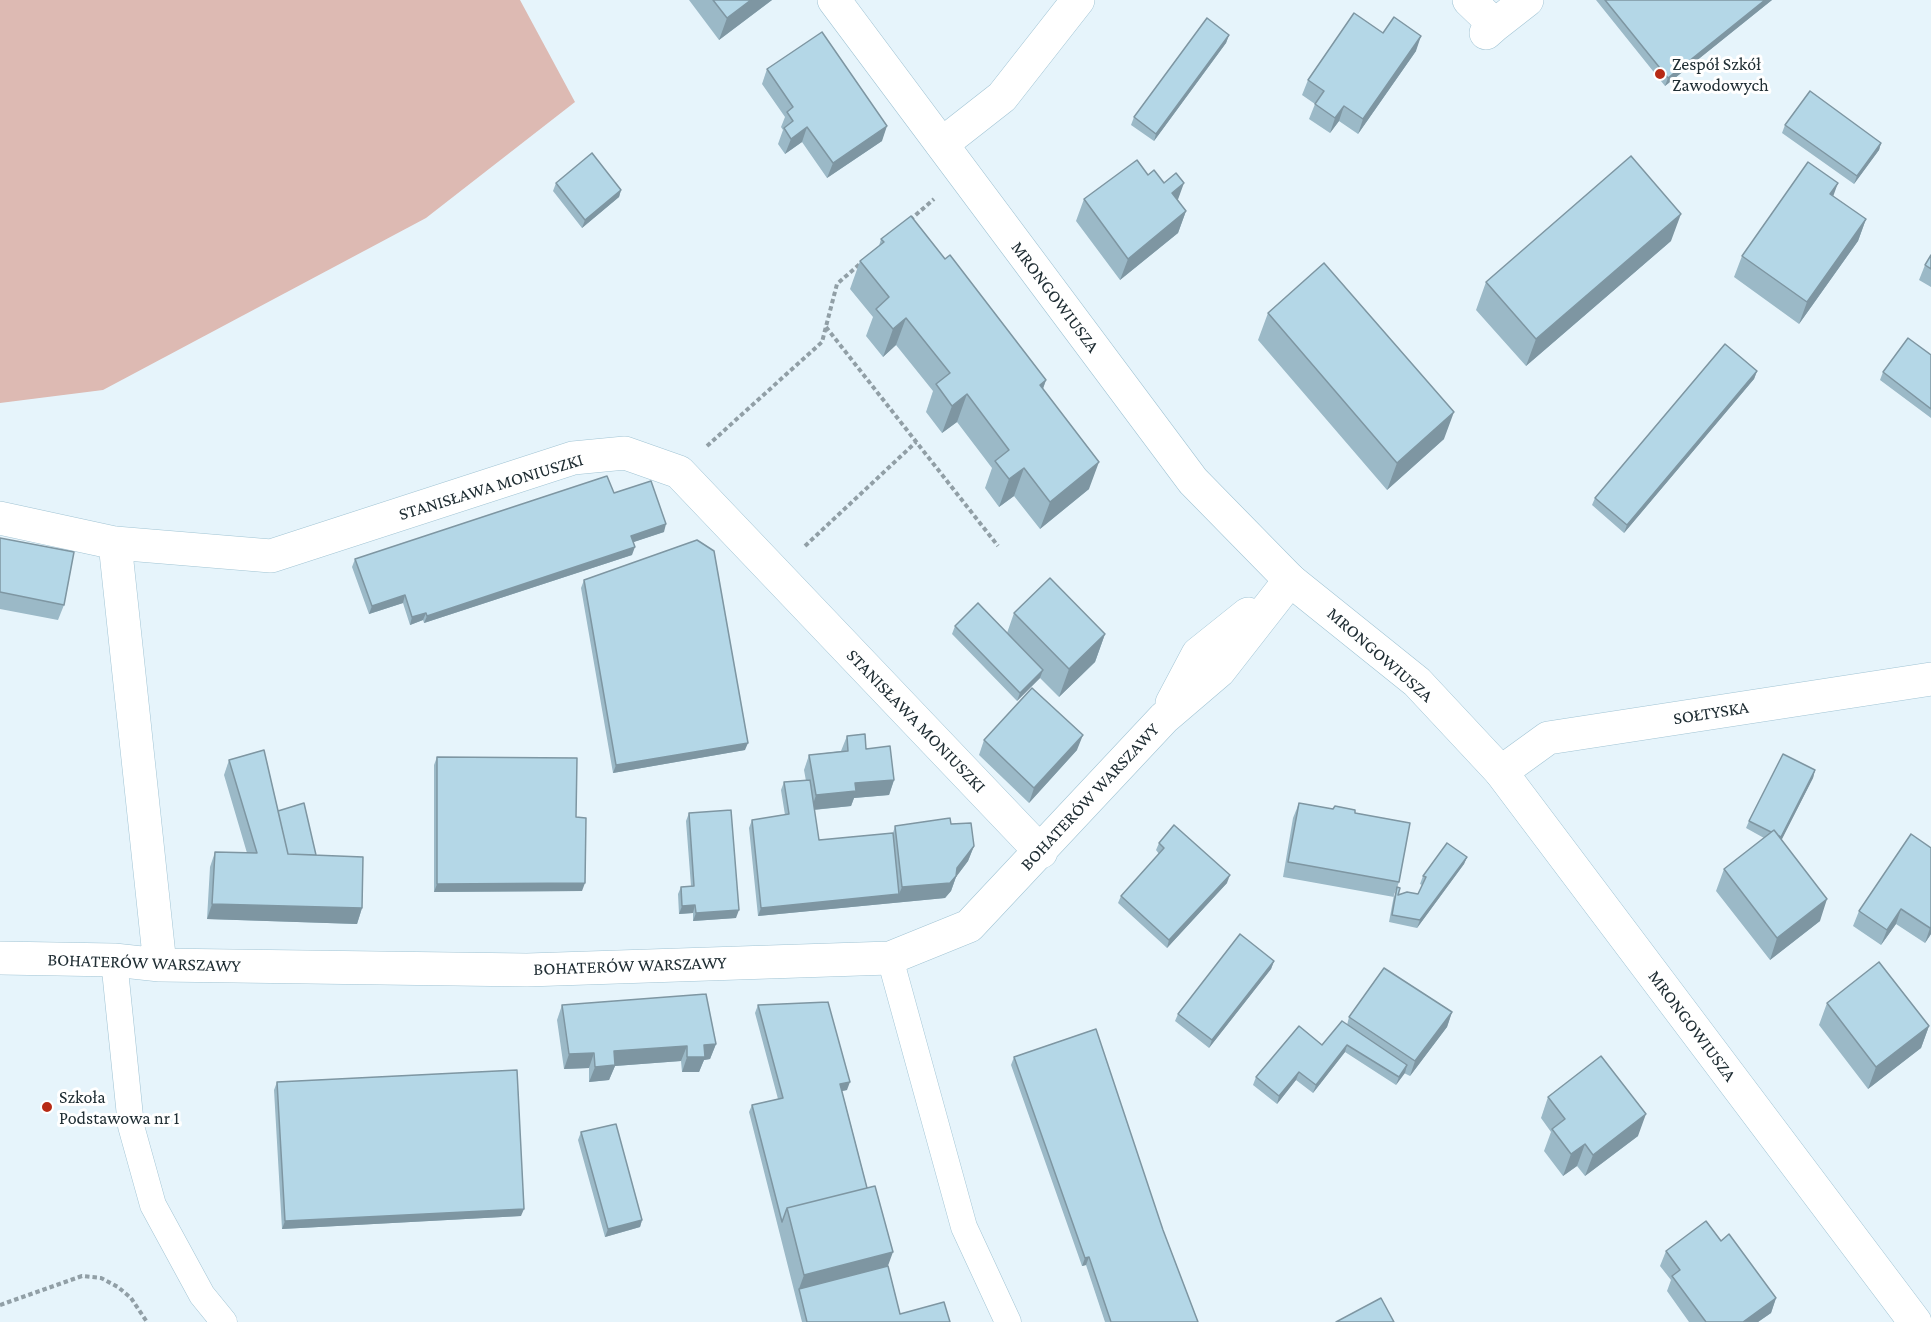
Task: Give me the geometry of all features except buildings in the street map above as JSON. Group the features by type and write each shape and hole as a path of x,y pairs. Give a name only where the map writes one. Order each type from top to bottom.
{"street":[{"name":"MRONGOWIUSZA","path":"834,0 1193,482 1290,579 1417,682 1501,772 1915,1322"},
{"path":"942,144 1002,97 1078,0"},
{"path":"1469,0 1490,29 1527,0"},
{"name":"STANISŁAWA MONIUSZKI","path":"0,518 115,543 271,556 573,458 625,453 679,472 1041,852"},
{"path":"115,543 160,965"},
{"name":"BOHATERÓW WARSZAWY","path":"0,958 114,960 160,965 526,970 890,958 969,926 1041,852 1164,718 1220,671 1290,579"},
{"name":"SOŁTYSKA","path":"1501,772 1548,738 1931,679"}],"lane":[{"path":"890,958 964,1227 1008,1322"},
{"path":"114,960 131,1126 153,1205 202,1295 224,1322"}],"path":[{"path":"905,224 939,194"},
{"path":"679,472 822,342 837,284 863,262"},
{"path":"825,327 998,546"},
{"path":"776,574 916,442"},
{"path":"0,1305 82,1276 101,1278 118,1287 131,1298 147,1322"}],"shaded area":[{"path":"0,0 520,0 575,102 426,218 103,390 0,403"}],"place":[{"name":"Zespół Szkół Zawodowych","path":"1660,74"},
{"name":"Szkoła Podstawowa nr 1","path":"47,1107"}]}
